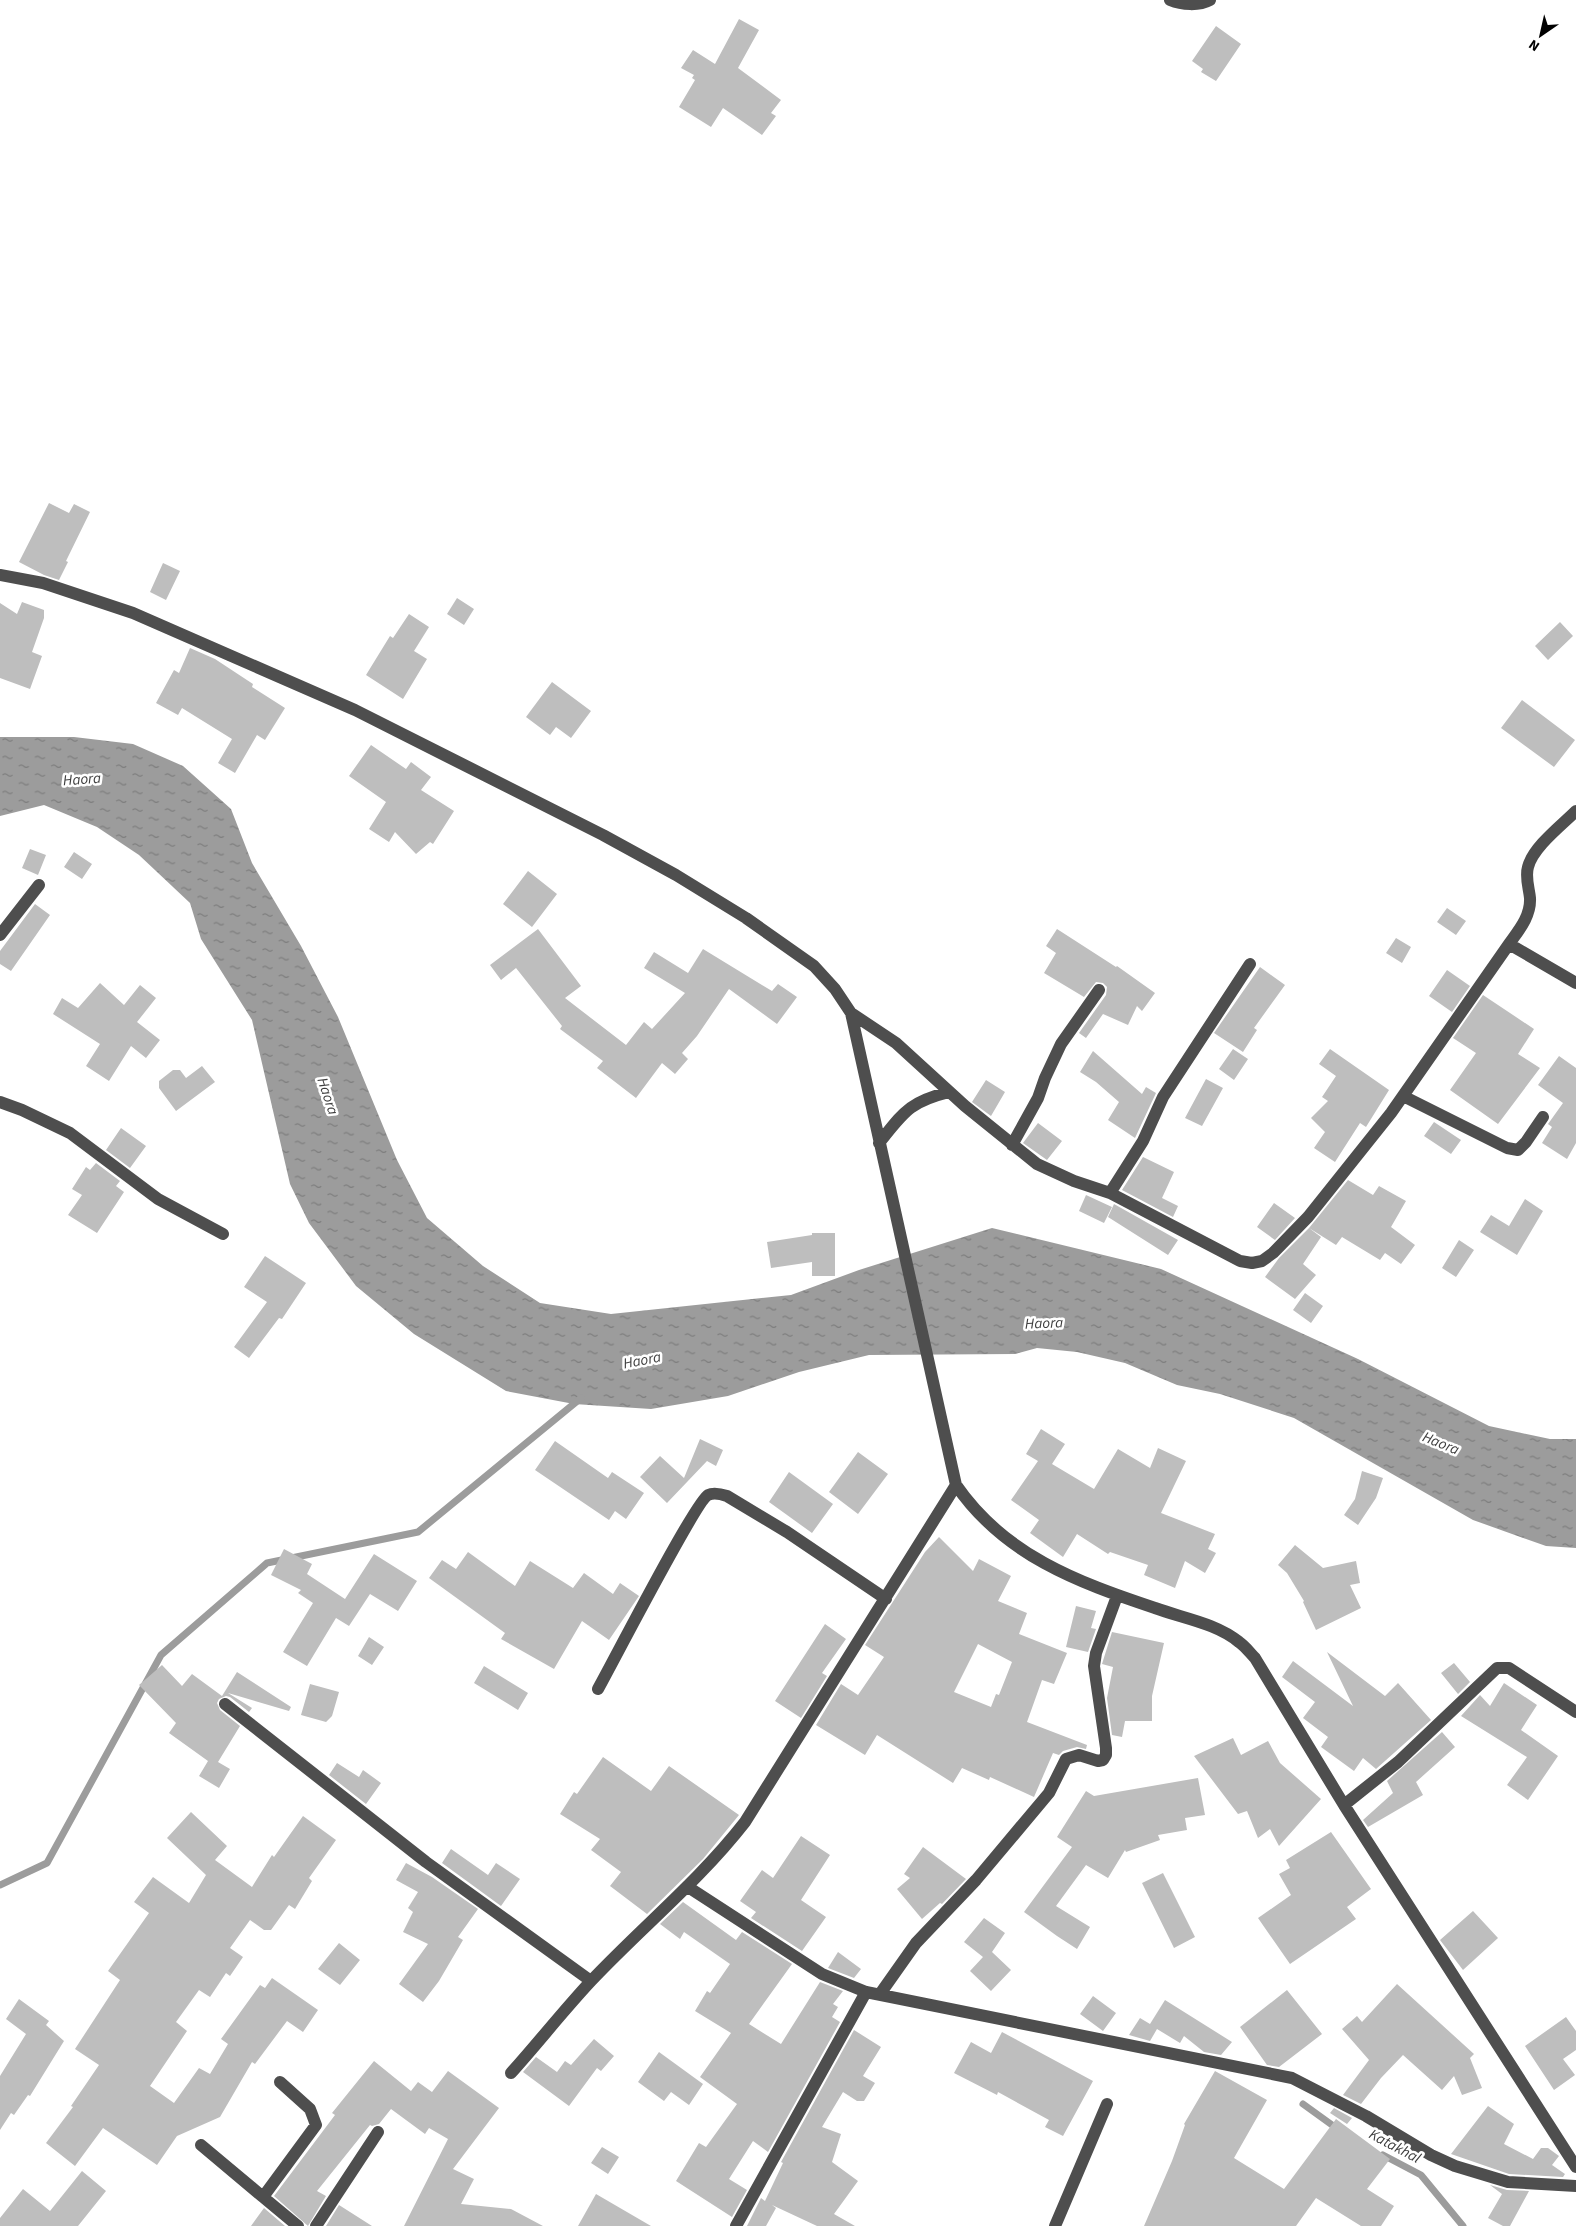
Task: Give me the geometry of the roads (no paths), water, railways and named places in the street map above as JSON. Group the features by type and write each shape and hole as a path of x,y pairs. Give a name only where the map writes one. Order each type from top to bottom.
{"street":[{"path":"1170,0 1177,3 1202,4 1210,0"},
{"path":"0,575 43,583 132,612 355,710 604,835 676,875 746,918 814,966 835,989 851,1014 956,1485 972,1508 993,1528 1025,1553 1061,1572 1117,1596 1218,1629 1239,1641 1255,1658 1344,1805 1576,2167"},
{"path":"851,1014 896,1043 918,1061 949,1092 1012,1145 1051,1172 1110,1193 1240,1261 1252,1262 1262,1260 1273,1253 1308,1217 1403,1096 1510,944 1523,924 1528,912 1530,899 1527,880 1528,866 1540,847 1576,811"},
{"path":"0,935 38,885"},
{"path":"1510,944 1576,983"},
{"path":"1110,1193 1143,1140 1164,1097 1250,964"},
{"path":"1012,1145 1038,1098 1045,1078 1062,1044 1099,990"},
{"path":"879,1143 914,1104 926,1098 949,1092"},
{"path":"1403,1096 1486,1139 1518,1150 1526,1142 1543,1117"},
{"path":"0,1102 22,1110 70,1133 158,1199 223,1234"},
{"path":"511,2073 592,1981 688,1887 723,1850 745,1822 956,1485"},
{"path":"598,1689 676,1545 707,1496 716,1494 727,1496 787,1532 886,1599"},
{"path":"880,1994 916,1944 976,1880 1049,1793 1066,1759 1078,1755 1098,1762 1103,1760 1106,1748 1094,1666 1096,1653 1117,1596"},
{"path":"1344,1805 1398,1762 1497,1668 1508,1668 1576,1712"},
{"path":"226,1704 426,1862 592,1981"},
{"path":"688,1887 822,1974 866,1992 1292,2078 1366,2116 1455,2166 1508,2182 1576,2186"},
{"path":"736,2226 866,1992"},
{"path":"263,2197 316,2125 310,2109 280,2082"},
{"path":"1055,2226 1107,2104"},
{"path":"316,2226 378,2132"},
{"path":"200,2145 298,2226"}],"water":[{"name":"Haora","path":"0,737 74,737 133,744 183,766 231,809 252,863 301,946 338,1017 397,1160 427,1218 483,1266 540,1303 611,1314 791,1295 859,1270 992,1228 1161,1269 1358,1359 1489,1426 1550,1439 1576,1439 1576,1548 1546,1546 1473,1520 1294,1418 1220,1394 1177,1385 1125,1363 1077,1352 1037,1348 1015,1354 869,1355 799,1372 728,1396 651,1409 574,1404 506,1391 414,1334 356,1286 309,1223 290,1184 252,1020 201,939 190,903 139,855 97,827 44,805 0,816"}],"waterway":[{"path":"0,1885 47,1863 161,1655 267,1563 418,1532 581,1398"},
{"name":"Katakhal","path":"1303,2104 1339,2130"},
{"name":"Katakhal","path":"1383,2155 1421,2175 1463,2226"}]}
